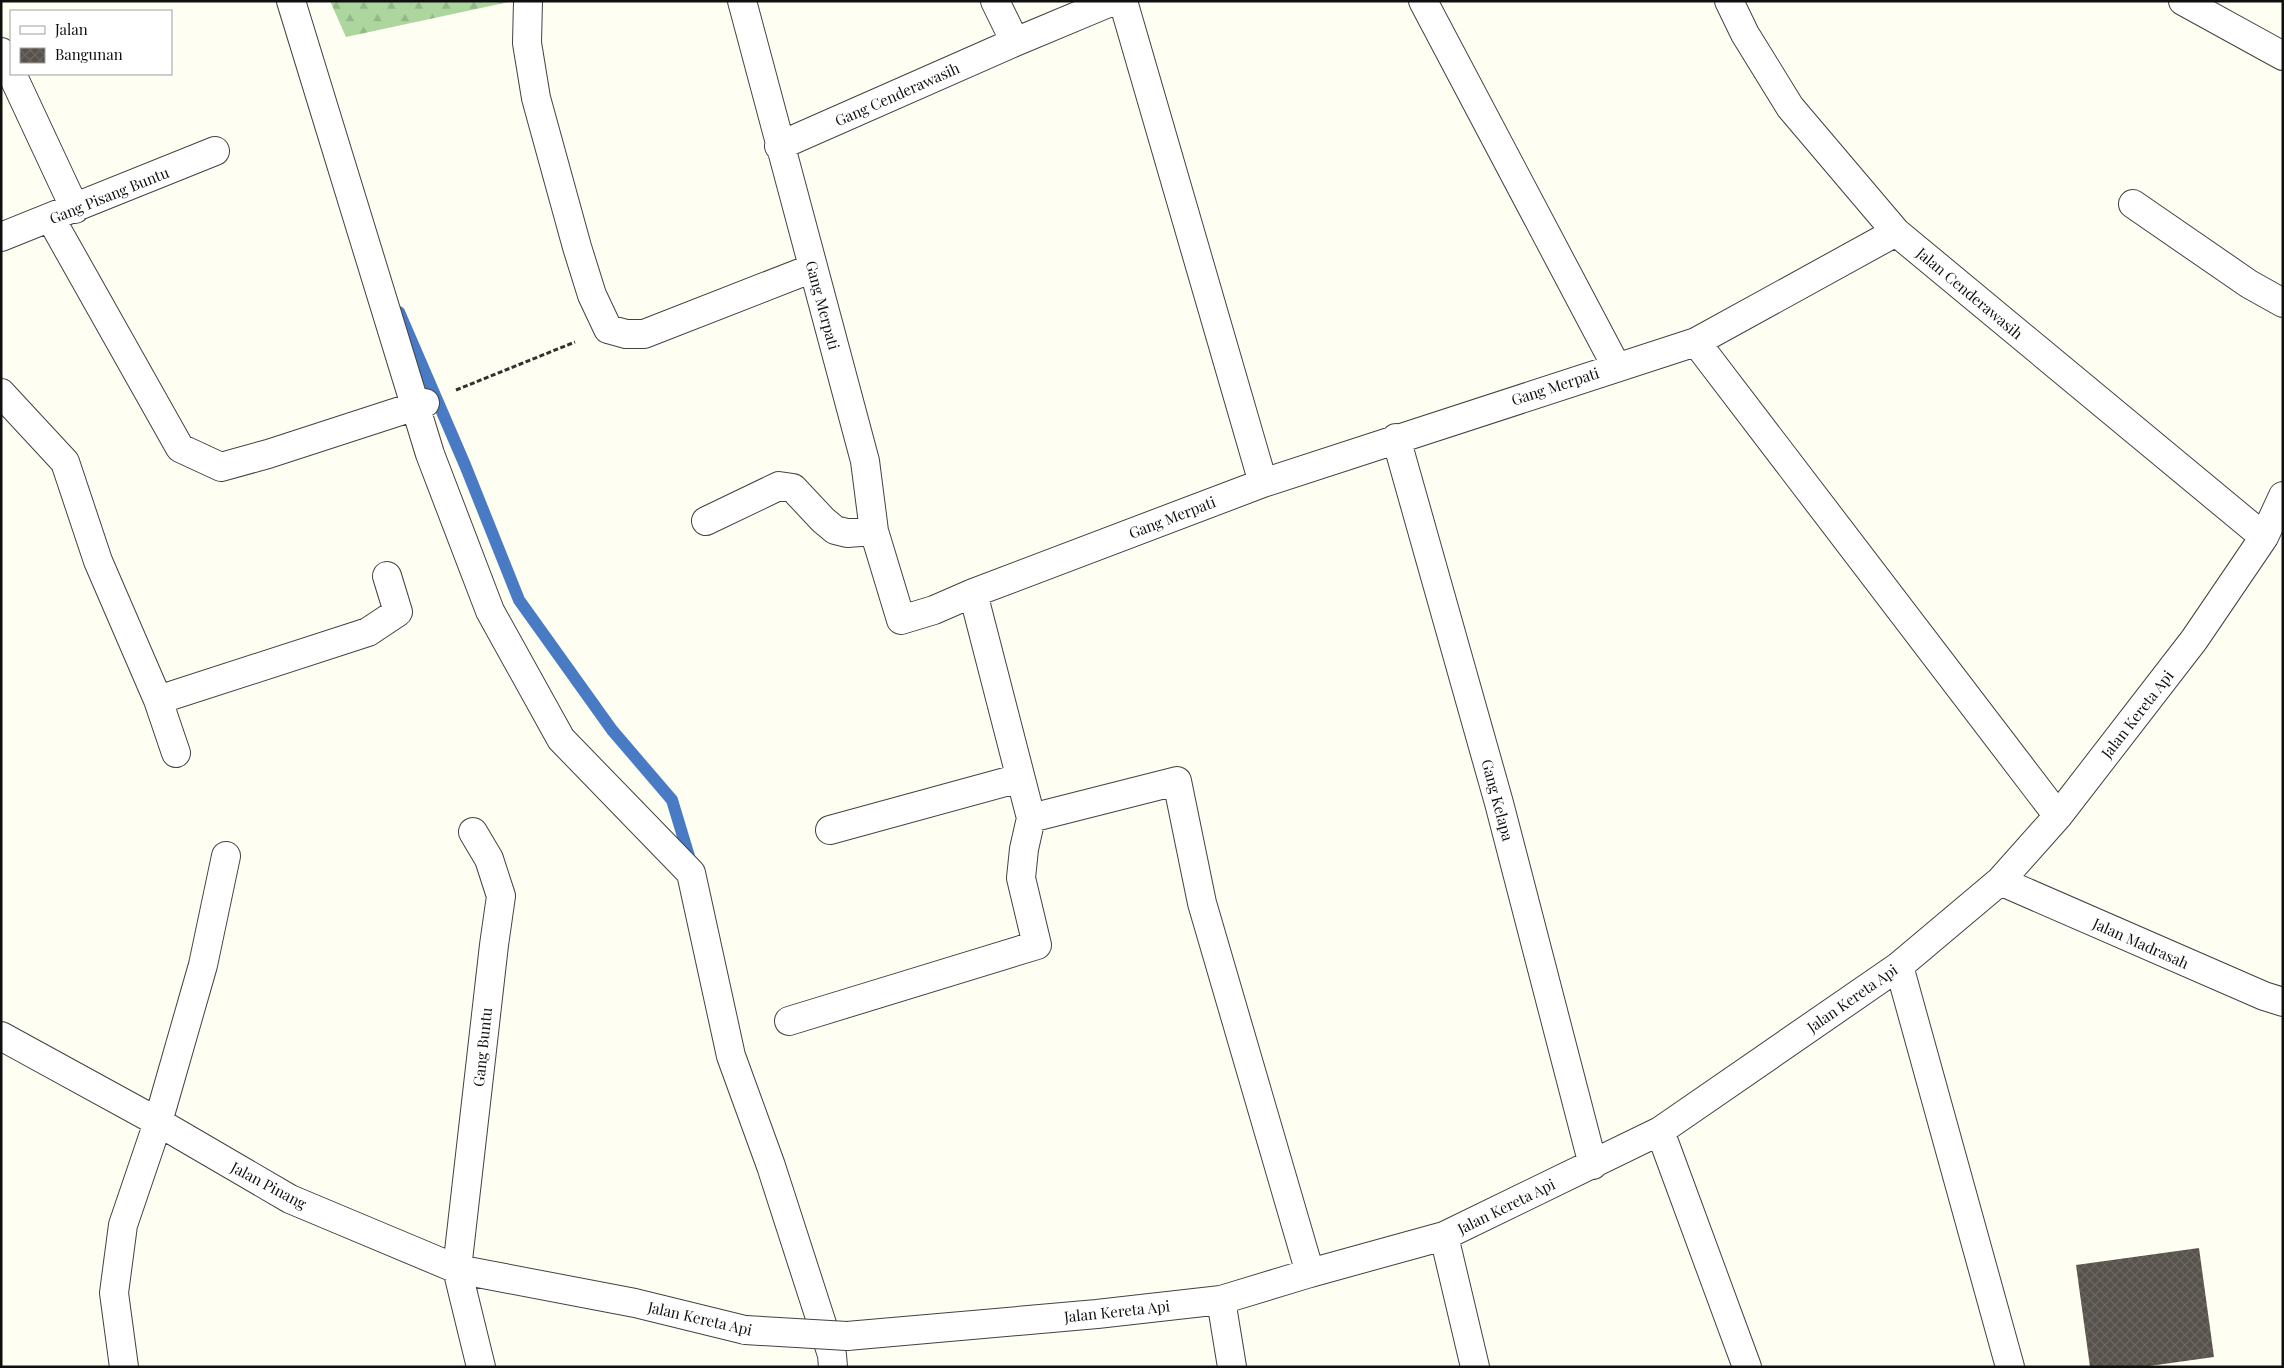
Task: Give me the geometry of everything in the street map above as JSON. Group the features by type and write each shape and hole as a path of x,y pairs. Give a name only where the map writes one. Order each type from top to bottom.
{"street":[{"path":"291,1 420,404 430,454 490,612 561,739 691,873 731,1056 772,1166 832,1356 833,1367"},
{"path":"528,1 527,43 536,98 577,247 592,295 608,329 626,334 644,334 813,268"},
{"name":"Gang Merpati","path":"742,1 779,146 865,461 874,531 901,620 934,610 973,593 1263,483 1616,366 1696,342 1896,232"},
{"path":"996,1 1014,42"},
{"name":"Gang Cenderawasih","path":"779,146 1014,42 1113,1"},
{"path":"1123,1 1263,483"},
{"path":"1423,1 1616,366"},
{"name":"Jalan Cenderawasih","path":"1729,1 1745,34 1790,107 1896,232 2264,537"},
{"path":"2183,1 2283,56"},
{"path":"1,52 10,72"},
{"path":"11,75 75,208"},
{"name":"Gang Pisang Buntu","path":"1,237 51,219 215,151"},
{"path":"2133,204 2249,284 2283,303"},
{"path":"51,219 180,448 221,468 420,404"},
{"path":"1696,342 2058,816"},
{"path":"1,393 65,462 98,561 158,700 176,753"},
{"name":"Gang Kelapa","path":"1396,438 1500,803 1593,1165"},
{"path":"706,521 779,486 793,488 835,530 847,533 874,531"},
{"name":"Jalan Kereta Api","path":"457,1269 635,1303 745,1330 847,1336 1097,1314 1221,1300 1444,1236 1660,1131 1899,966 2000,881 2058,816 2194,640 2264,537 2283,496"},
{"path":"158,700 368,632 398,612 387,576"},
{"path":"789,1021 1037,945 1021,878 1024,849 1031,818 973,593"},
{"path":"830,830 1020,778"},
{"path":"1031,818 1177,781 1202,903 1310,1273"},
{"name":"Gang Buntu","path":"457,1269 501,896 489,860 473,832"},
{"path":"124,1367 114,1293 123,1225 158,1122 203,965 226,856"},
{"name":"Jalan Madrasah","path":"2000,881 2264,996 2283,1002"},
{"path":"1899,966 2010,1367"},
{"name":"Jalan Pinang","path":"1,1036 158,1122 290,1199 457,1269"},
{"path":"1660,1131 1747,1367"},
{"path":"1444,1236 1475,1367"},
{"path":"457,1269 481,1367"},
{"path":"1221,1300 1232,1367"}],"path":[{"path":"461,388 608,329"}],"green space":[{"path":"330,1 514,1 346,37"}],"building":[{"path":"2199,1248 2214,1357 2142,1367 2090,1367 2076,1265"}],"waterway":[{"path":"399,312 465,465 519,600 612,730 672,800 691,863"}]}
